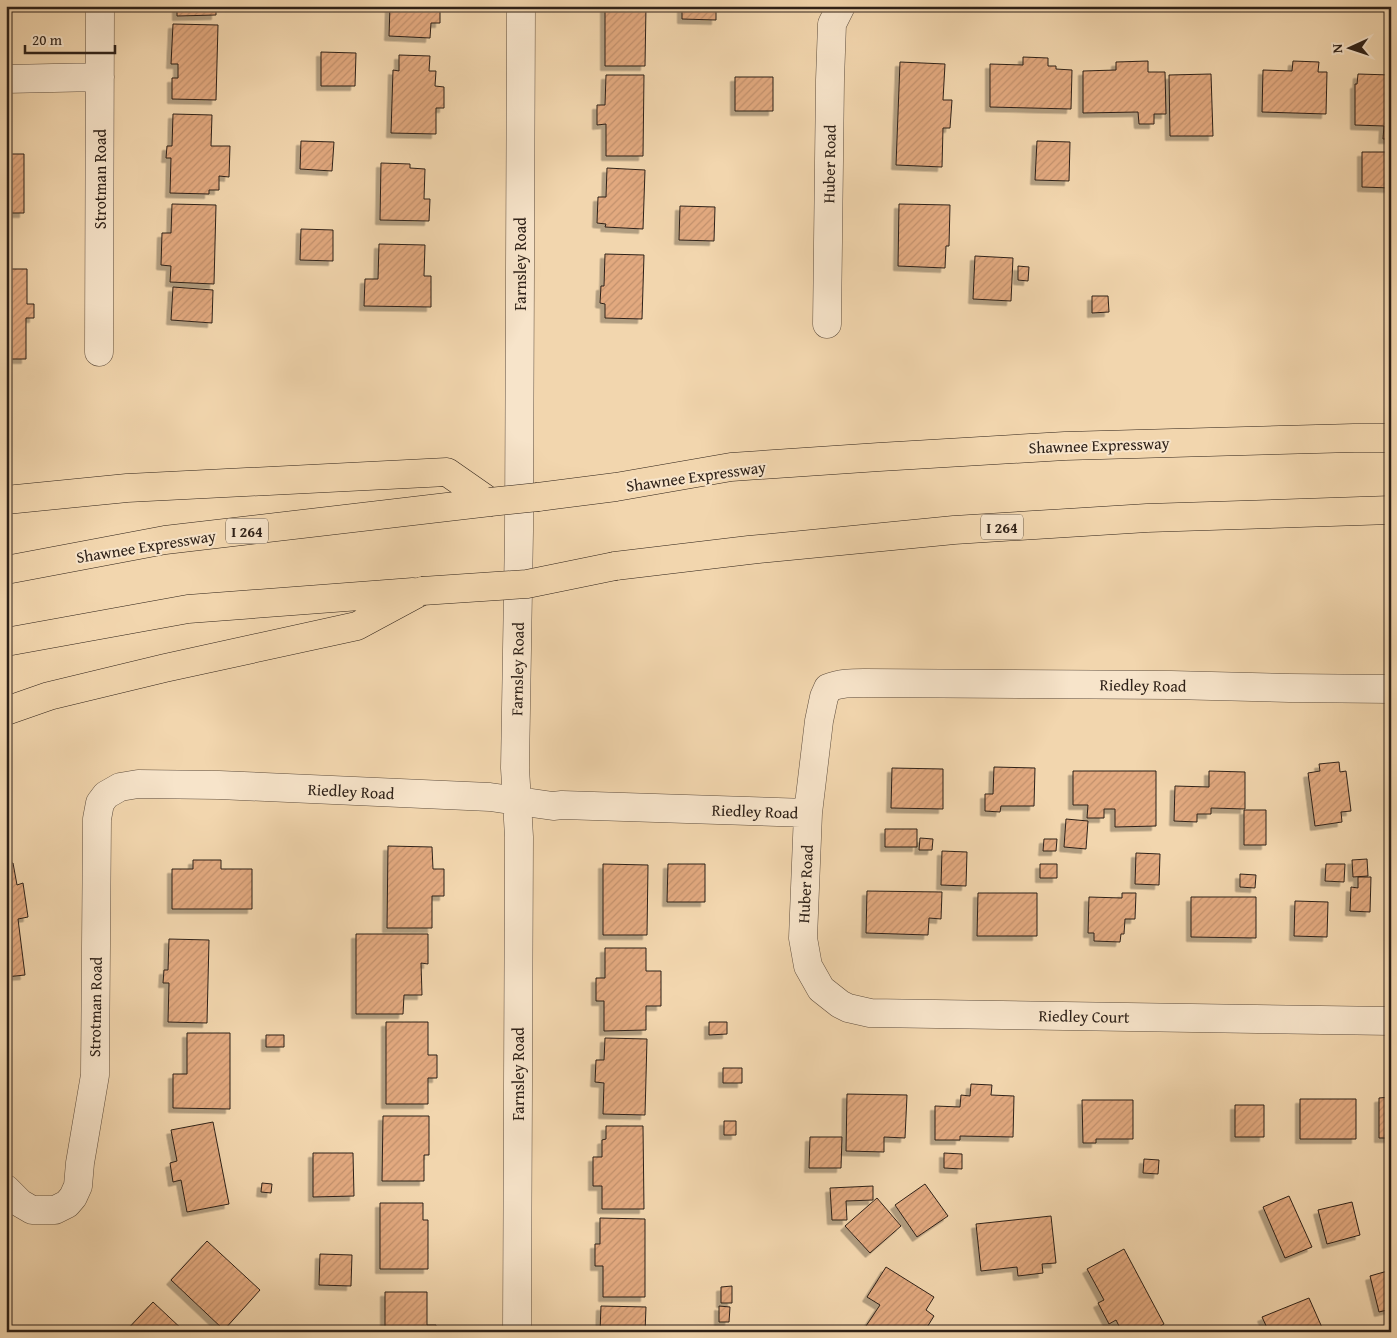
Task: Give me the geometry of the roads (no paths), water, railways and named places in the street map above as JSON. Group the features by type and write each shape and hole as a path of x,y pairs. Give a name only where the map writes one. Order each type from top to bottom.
{"highway":[{"name":"Shawnee Expressway","path":"6,570 165,540 616,487 731,468 879,456 1065,446 1391,438"},
{"path":"6,500 127,488 447,472 490,502"},
{"name":"I 264","path":"6,642 188,609 527,584 614,566 749,550 954,530 1147,518 1391,510"},
{"path":"6,711 50,696 165,668 358,626 422,591"}],"street":[{"name":"Strotman Road","path":"99,352 100,6"},
{"name":"Farnsley Road","path":"517,1332 520,837 515,768 519,521 521,6"},
{"name":"Huber Road","path":"827,324 832,24 841,6"},
{"path":"6,79 100,77"},
{"name":"Riedley Road","path":"106,795 120,787 138,784 183,784 490,797 553,806 808,812 819,721 824,697 828,688 836,685 864,683 1172,685 1391,690"},
{"name":"Strotman Road","path":"6,1189 20,1203 32,1210 55,1210 66,1204 73,1197 78,1186 94,1075 97,819 100,803 106,795"},
{"name":"Huber Road","path":"806,956 803,938 808,812"},
{"name":"Riedley Court","path":"806,956 808,966 822,989 840,1004 848,1008 870,1013 1391,1021"}]}
